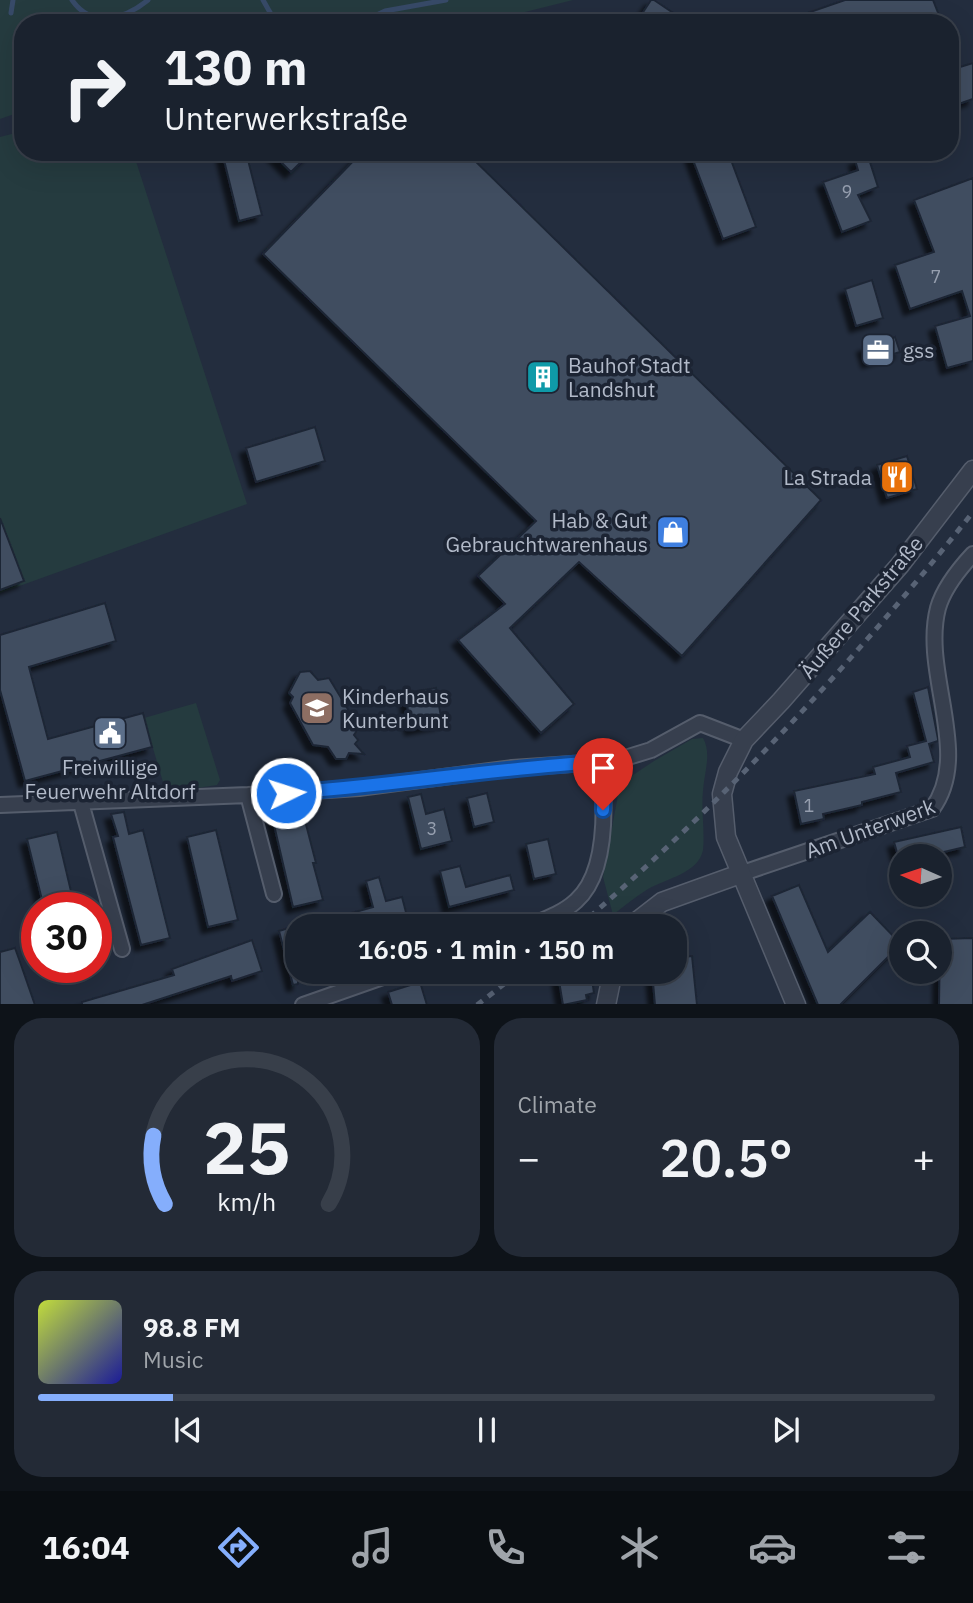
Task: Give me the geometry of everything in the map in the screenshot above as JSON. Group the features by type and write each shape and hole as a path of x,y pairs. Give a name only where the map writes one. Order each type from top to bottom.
{"street":[{"name":"Äußere Parkstraße","path":"796,1004 726,838 722,794 728,772 744,740 900,565 973,470"},
{"path":"959,705 940,646 938,609 946,589 973,554"},
{"path":"0,805 359,788 512,768 601,762 651,750 700,723 744,740"},
{"path":"557,914 576,901 588,888 600,850 604,790 601,762"},
{"name":"Am Unterwerk","path":"740,874 932,809 944,801 961,777"},
{"path":"248,795 274,894"},
{"path":"81,803 122,949"},
{"path":"646,914 662,902 740,874"},
{"path":"303,1004 362,984"},
{"path":"606,1004 610,984"}],"green space":[{"path":"0,0 573,0 517,14 14,14 14,114 0,119"},
{"path":"14,133 14,161 136,161 247,504 0,593 0,137"},
{"path":"196,703 220,780 217,785 197,788 168,785 163,782 144,718"},
{"path":"703,738 707,757 703,798 703,850 700,858 688,870 648,889 613,914 603,877 618,795 627,779 692,739"}],"building":[{"path":"651,0 654,0 675,14 642,14"},
{"path":"845,0 933,0 938,14 804,14"},
{"path":"973,63 973,99 959,104 959,67"},
{"path":"224,161 248,161 262,215 239,221"},
{"path":"280,161 302,161 291,172"},
{"name":"Bauhof Stadt Landshut","path":"353,161 475,161 821,500 682,656 579,562 510,628 574,704 541,733 458,640 505,604 478,576 536,521 263,254"},
{"path":"693,161 731,161 756,227 723,239"},
{"path":"855,161 870,161 878,187 858,195 871,221 842,232 823,182 858,170"},
{"path":"973,178 973,361 947,368 935,326 970,316 962,291 910,309 895,265 934,252 914,200"},
{"path":"872,280 883,318 856,326 845,289"},
{"path":"895,337 900,352 868,362 863,347"},
{"path":"315,427 325,461 256,482 246,448"},
{"name":"La Strada","path":"907,456 917,489 887,498 877,465"},
{"path":"0,518 24,581 0,590"},
{"path":"105,603 116,641 29,667 48,739 143,713 152,747 25,781 0,690 0,635"},
{"path":"310,671 318,680 329,678 349,711 347,714 358,729 354,735 358,740 355,744 364,754 349,753 346,759 336,759 328,747 313,745 290,703 293,697 289,693 300,672"},
{"path":"928,687 938,739 929,744 934,762 896,773 901,792 823,814 824,819 801,824 794,791 875,774 873,767 910,757 907,746 926,741 913,692"},
{"path":"436,688 442,723 411,729 405,693"},
{"path":"487,793 494,822 474,827 467,798"},
{"path":"421,794 426,814 444,809 452,841 421,849 408,797"},
{"path":"302,809 323,900 293,907 272,816"},
{"path":"124,812 129,834 143,830 170,938 141,945 113,837 118,836 111,814"},
{"path":"961,827 965,847 952,850 952,844 894,842"},
{"path":"216,830 238,920 208,927 187,837"},
{"path":"57,832 71,892 40,892 27,839"},
{"path":"548,839 556,874 534,879 526,844"},
{"path":"460,866 466,887 510,875 514,890 449,907 440,871"},
{"path":"379,877 386,901 402,897 406,914 348,914 373,907 366,881"},
{"path":"799,885 828,952 870,912 889,932 889,956 841,1004 818,1004 772,896"},
{"path":"285,929 285,954 279,931"},
{"path":"973,938 973,1004 939,1004 939,984 952,984 952,939"},
{"path":"252,940 262,971 232,981 231,976 145,1004 82,1004 174,975 172,969"},
{"path":"15,948 21,965 21,983 27,983 35,1004 0,1004 0,952"},
{"path":"692,956 697,1004 655,1004 653,984 687,984 687,957"},
{"path":"421,984 427,1004 392,1004 388,992"},
{"path":"560,984 593,984 594,993 586,995 587,1000 563,1004"}],"waterway":[{"path":"11,13 13,0"},
{"path":"72,0 88,14"},
{"path":"124,14 148,0"},
{"path":"263,0 271,14"},
{"path":"379,14 446,0"}],"railway":[{"path":"593,914 685,830 786,729 882,623 973,512"},
{"path":"478,1004 504,984"}],"place":[{"name":"gss","path":"878,350"},
{"name":"Bauhof Stadt Landshut","path":"543,377"},
{"name":"La Strada","path":"897,477"},
{"name":"Hab & Gut Gebrauchtwarenhaus","path":"673,532"},
{"name":"Kinderhaus Kunterbunt","path":"317,708"},
{"name":"Freiwillige Feuerwehr Altdorf","path":"110,733"}],"route":[{"path":"286,793 359,788 512,768 601,762 603,810"}]}
